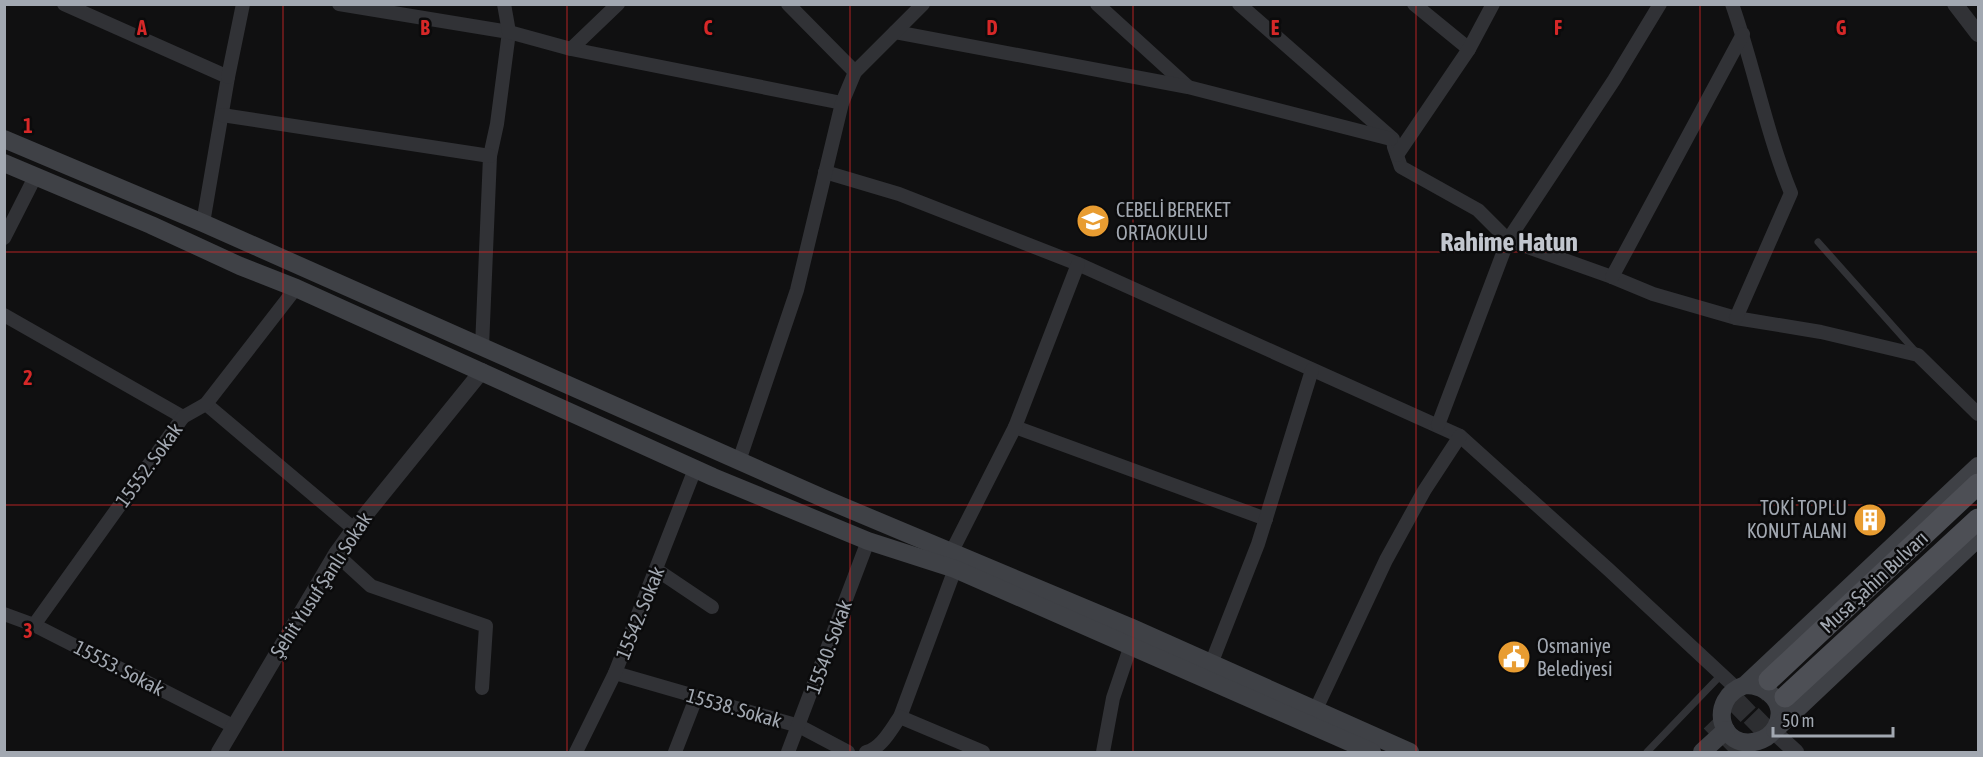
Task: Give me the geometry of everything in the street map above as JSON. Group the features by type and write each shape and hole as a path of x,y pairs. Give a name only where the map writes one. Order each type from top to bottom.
{"main road":[{"path":"4,139 203,223 825,499 1131,627 1410,753"},
{"path":"4,163 151,225 240,266 296,288 695,469 868,541 955,569 1372,753"},
{"path":"1978,466 1724,701 1722,719 1731,735 1745,742 1757,742 1766,738 1978,538"},
{"name":"Musa Şahin Bulvarı","path":"1768,680 1978,484"},
{"path":"821,522 825,499"},
{"name":"Musa Şahin Bulvarı","path":"1785,697 1978,519"},
{"path":"952,551 955,569"},
{"path":"1131,627 1131,645"},
{"path":"1740,687 1755,685 1764,688 1775,698 1779,716 1773,731"},
{"path":"1702,753 1731,735"},
{"path":"1723,753 1731,735"}],"street":[{"path":"64,4 228,77"},
{"path":"203,223 243,4"},
{"path":"433,19 435,4"},
{"path":"482,347 490,156 497,124 509,32 504,4"},
{"path":"571,49 618,4"},
{"path":"788,4 855,72"},
{"path":"739,461 797,290 842,103 855,72 923,4"},
{"path":"1097,4 1188,87"},
{"path":"1239,4 1393,139 1401,167 1478,210 1508,240 1653,294 1736,318 1821,332 1918,355 1978,414"},
{"path":"1414,4 1469,49"},
{"path":"1397,155 1469,49 1494,4"},
{"path":"1438,425 1508,240 1614,80 1660,4"},
{"path":"1732,4 1743,34 1780,168 1791,193 1736,318"},
{"path":"1954,4 1978,34"},
{"path":"341,5 509,32 571,49 842,103"},
{"path":"895,32 1188,87 1393,139"},
{"path":"1612,277 1743,34"},
{"path":"222,115 490,156"},
{"path":"825,172 900,194 1078,264 1460,436 1608,569 1721,675 1740,687"},
{"path":"4,238 35,177"},
{"path":"952,551 1015,427 1078,264"},
{"name":"15552. Sokak","path":"34,625 183,417 206,404 296,288"},
{"path":"4,315 183,417"},
{"path":"1210,664 1258,544 1312,370"},
{"name":"Şehit Yusuf Şanlı Sokak","path":"219,753 336,554 482,371"},
{"path":"206,404 354,529"},
{"path":"1015,427 1266,519"},
{"path":"1316,710 1386,560 1424,491 1460,436"},
{"name":"15542. Sokak","path":"576,753 615,673 695,469"},
{"name":"15540. Sokak","path":"788,753 868,541"},
{"path":"336,554 371,586 486,626 482,688"},
{"path":"866,753 881,743 900,717 955,569"},
{"path":"657,570 712,607"},
{"name":"15553. Sokak","path":"4,614 34,625 233,726"},
{"path":"1103,753 1113,698 1131,645"},
{"name":"15538. Sokak","path":"615,673 799,726 848,753"},
{"path":"675,753 696,698"},
{"path":"900,717 983,753"},
{"path":"1773,731 1796,753"}],"lane":[{"path":"1818,242 1918,355"},
{"path":"1647,753 1721,675"}],"tunnel":[{"path":"1711,736 1769,680"},
{"path":"1729,752 1785,697"}],"place":[{"name":"CEBELİ BEREKET ORTAOKULU","path":"1093,221"},
{"name":"TOKİ TOPLU KONUT ALANI","path":"1870,520"},
{"name":"Osmaniye Belediyesi","path":"1514,657"}],"district":[{"name":"Rahime Hatun","path":"1509,242"}]}
